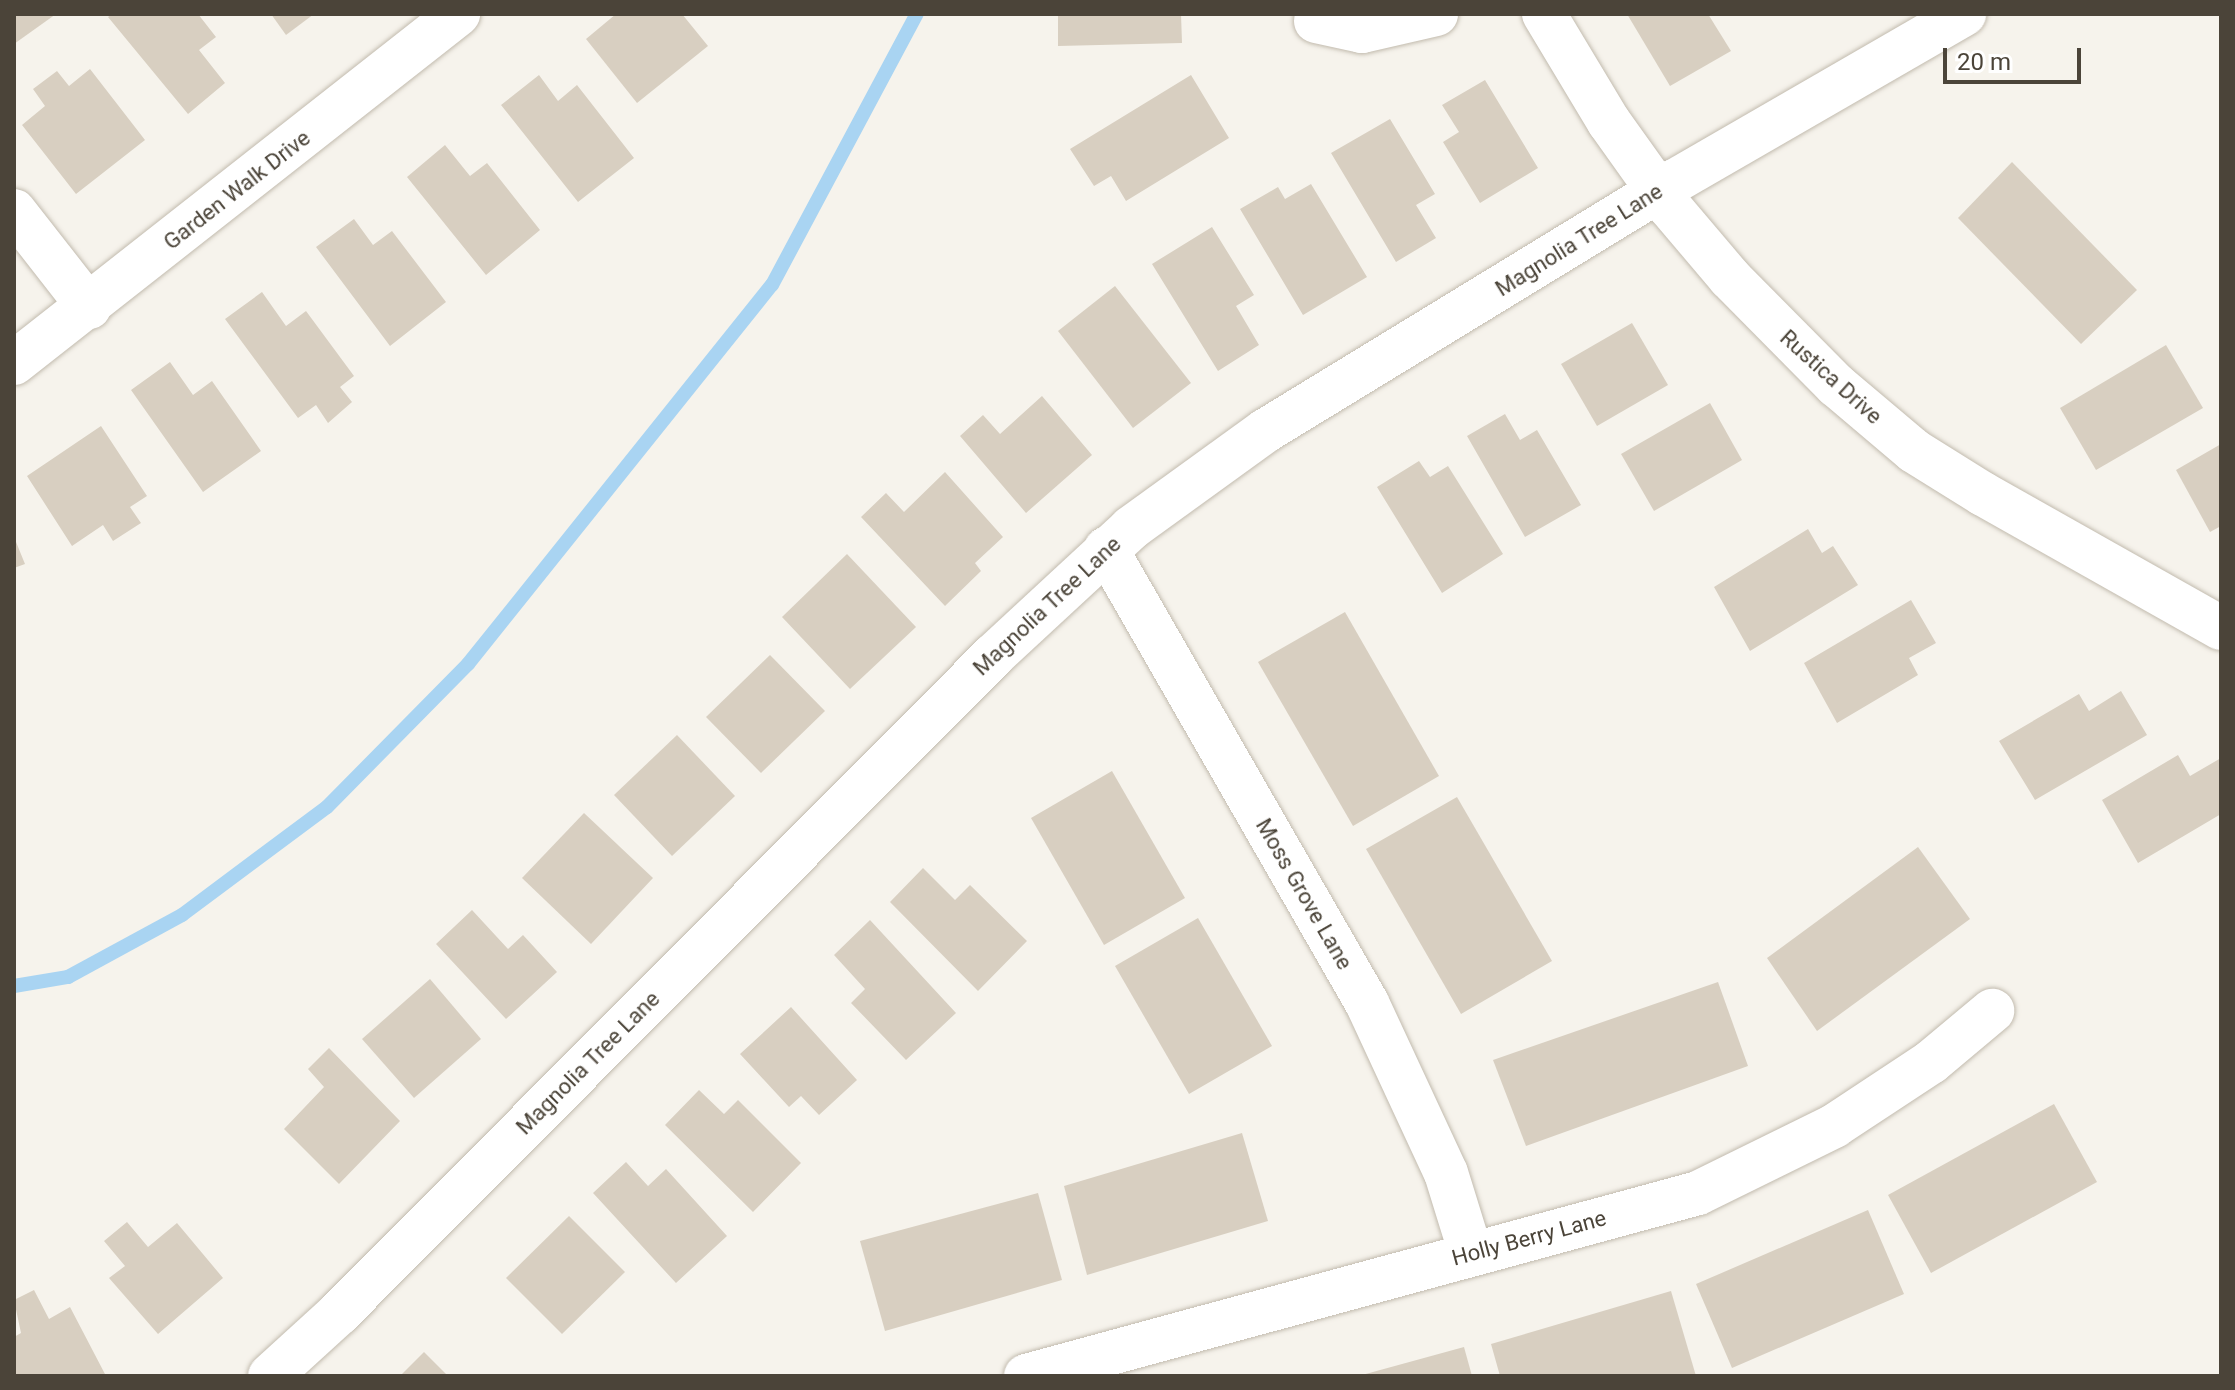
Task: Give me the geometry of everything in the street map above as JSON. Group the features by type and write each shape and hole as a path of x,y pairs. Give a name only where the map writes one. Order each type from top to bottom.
{"street":[{"name":"Garden Walk Drive","path":"14,363 458,14"},
{"path":"1316,21 1362,31 1436,14"},
{"name":"Rustica Drive","path":"1544,14 1609,122 1659,191 1775,327 1914,451 2221,628"},
{"name":"Magnolia Tree Lane","path":"270,1376 1106,549 1265,431 1659,191 1964,14"},
{"path":"14,211 89,307"},
{"name":"Moss Grove Lane","path":"1106,549 1367,1003 1446,1173 1471,1254"},
{"name":"Holly Berry Lane","path":"1026,1376 1698,1193 1834,1126 1931,1062 1992,1011"}],"building":[{"path":"14,14 56,14 14,44"},
{"path":"112,14 198,14 216,37 199,50 225,83 188,114 108,17"},
{"path":"271,14 314,14 286,35"},
{"path":"616,14 682,14 708,46 637,103 586,39"},
{"path":"1058,14 1181,14 1182,43 1058,46"},
{"path":"1627,14 1708,14 1731,51 1670,86"},
{"path":"90,69 145,140 76,194 22,125 45,106 33,89 57,71 69,86"},
{"path":"539,75 558,101 577,85 634,158 578,202 501,105"},
{"path":"1191,75 1229,138 1126,201 1111,176 1094,186 1070,149"},
{"path":"1485,80 1538,168 1480,203 1443,142 1459,132 1442,105"},
{"path":"1390,119 1435,194 1416,205 1436,238 1396,262 1331,153"},
{"path":"445,145 470,176 487,163 540,230 486,275 407,177"},
{"path":"2012,162 2137,290 2081,344 1958,218"},
{"path":"1311,184 1367,277 1303,315 1240,209 1278,187 1285,199"},
{"path":"354,219 373,245 392,231 446,302 390,346 316,247"},
{"path":"1212,227 1254,295 1236,306 1259,345 1218,371 1152,264"},
{"path":"1115,286 1191,383 1133,428 1058,331"},
{"path":"262,292 286,326 306,311 354,376 340,387 352,402 328,423 316,405 298,418 225,319"},
{"path":"1632,323 1668,385 1597,426 1561,364"},
{"path":"2166,345 2203,408 2096,470 2060,408"},
{"path":"170,362 193,395 212,381 261,451 203,492 131,390"},
{"path":"1042,396 1092,455 1026,513 960,436 983,415 1000,434"},
{"path":"1710,403 1742,460 1654,511 1621,454"},
{"path":"1505,414 1520,440 1537,430 1581,505 1525,537 1467,436"},
{"path":"101,426 147,496 130,507 141,523 113,541 103,525 72,546 27,476"},
{"path":"2221,444 2221,526 2210,532 2176,470"},
{"path":"1419,461 1430,477 1448,466 1503,554 1442,593 1377,487"},
{"path":"945,472 1003,537 975,563 981,571 945,606 861,517 886,493 904,512"},
{"path":"1808,529 1822,553 1833,546 1858,585 1750,651 1714,587"},
{"path":"14,537 25,564 14,568"},
{"path":"847,554 916,627 850,689 782,617"},
{"path":"1911,600 1936,643 1909,658 1918,675 1837,723 1804,663"},
{"path":"1345,612 1439,776 1353,826 1258,662"},
{"path":"770,655 825,711 761,773 706,717"},
{"path":"2121,691 2147,735 2035,800 1999,741 2079,694 2089,711"},
{"path":"677,735 735,796 672,856 614,795"},
{"path":"2178,755 2190,776 2221,758 2221,814 2138,863 2102,800"},
{"path":"1112,771 1185,898 1104,945 1031,818"},
{"path":"1457,797 1552,961 1461,1014 1366,849"},
{"path":"584,813 653,878 591,944 522,878"},
{"path":"1918,847 1970,919 1817,1031 1767,958"},
{"path":"923,868 955,900 970,885 1027,941 978,991 890,902"},
{"path":"472,910 508,949 523,935 557,972 506,1019 436,944"},
{"path":"1198,918 1272,1046 1189,1094 1115,966"},
{"path":"870,920 956,1013 906,1060 851,1003 865,989 834,955"},
{"path":"430,979 481,1039 414,1098 362,1039"},
{"path":"1718,982 1748,1066 1526,1146 1493,1060"},
{"path":"791,1007 857,1080 819,1115 801,1096 789,1107 740,1054"},
{"path":"329,1048 400,1121 339,1184 284,1129 324,1087 308,1069"},
{"path":"699,1090 724,1114 738,1100 801,1163 753,1212 665,1125"},
{"path":"2054,1104 2097,1182 1931,1273 1888,1195"},
{"path":"1242,1133 1268,1221 1087,1275 1064,1186"},
{"path":"626,1162 648,1186 666,1169 727,1236 676,1283 593,1193"},
{"path":"1038,1193 1062,1280 885,1331 860,1241"},
{"path":"1868,1210 1904,1294 1732,1368 1696,1284"},
{"path":"569,1216 625,1272 562,1334 506,1278"},
{"path":"127,1222 148,1247 177,1223 223,1278 158,1334 109,1278 125,1266 104,1241"},
{"path":"34,1290 49,1319 70,1307 106,1376 14,1376 14,1337 21,1333 14,1300"},
{"path":"1671,1291 1696,1376 1500,1376 1491,1344"},
{"path":"1464,1347 1472,1376 1362,1376 1362,1375"},
{"path":"424,1352 448,1376 400,1376"}],"waterway":[{"path":"14,986 68,977 182,915 327,807 468,664 772,285 917,14"}]}
